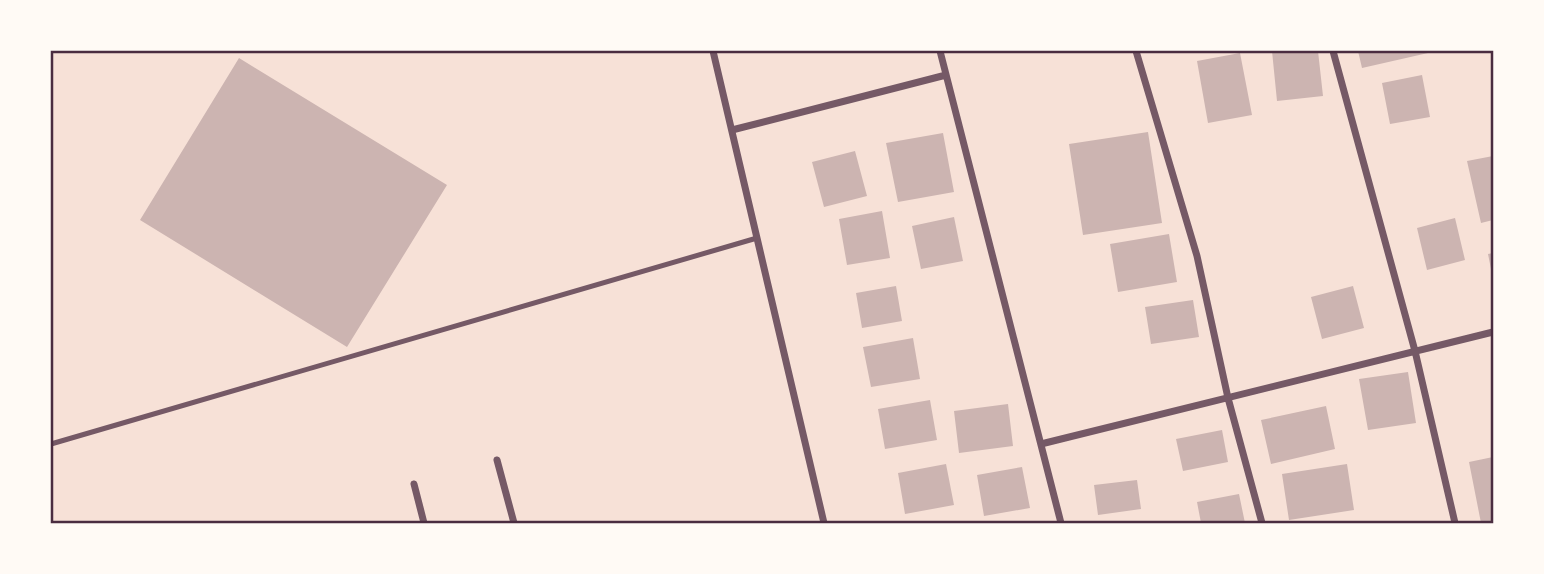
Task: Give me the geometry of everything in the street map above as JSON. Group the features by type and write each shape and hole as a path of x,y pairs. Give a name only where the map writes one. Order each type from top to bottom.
{"street":[{"path":"713,51 824,523"},
{"path":"940,51 1062,523"},
{"path":"1136,51 1197,256 1228,398 1262,523"},
{"path":"1333,51 1415,351 1455,523"},
{"path":"732,130 946,75"},
{"path":"1041,444 1493,332"},
{"path":"497,460 514,523"},
{"path":"414,484 424,523"}],"lane":[{"path":"51,444 757,238"}],"building":[{"path":"1272,51 1318,51 1323,96 1277,101"},
{"path":"1358,51 1427,51 1428,53 1362,68"},
{"path":"1240,53 1252,115 1208,123 1197,61"},
{"path":"239,58 447,185 347,347 140,220"},
{"path":"1422,75 1430,117 1390,124 1382,83"},
{"path":"1148,132 1162,223 1083,235 1069,144"},
{"path":"943,133 954,192 898,202 886,143"},
{"path":"855,151 867,196 824,207 812,162"},
{"path":"1493,156 1493,220 1481,223 1467,161"},
{"path":"882,211 890,258 847,265 839,219"},
{"path":"954,217 963,261 921,269 912,226"},
{"path":"1455,218 1465,260 1427,270 1417,228"},
{"path":"1169,234 1177,282 1118,292 1110,244"},
{"path":"1493,253 1493,273 1492,274 1488,254"},
{"path":"896,286 902,321 862,328 856,293"},
{"path":"1353,286 1364,328 1322,339 1311,297"},
{"path":"1193,300 1199,337 1151,344 1145,307"},
{"path":"913,338 920,379 871,387 863,347"},
{"path":"1408,372 1416,423 1368,430 1359,379"},
{"path":"930,400 937,440 885,449 878,409"},
{"path":"1008,404 1013,446 959,453 954,411"},
{"path":"1326,406 1335,449 1271,464 1261,420"},
{"path":"1222,430 1228,462 1183,471 1176,439"},
{"path":"1493,457 1493,523 1481,523 1469,462"},
{"path":"946,464 954,505 905,514 898,473"},
{"path":"1347,464 1354,510 1289,520 1282,474"},
{"path":"1022,467 1030,508 984,516 977,475"},
{"path":"1137,480 1141,509 1098,515 1094,485"},
{"path":"1239,494 1245,523 1201,523 1197,502"}]}
